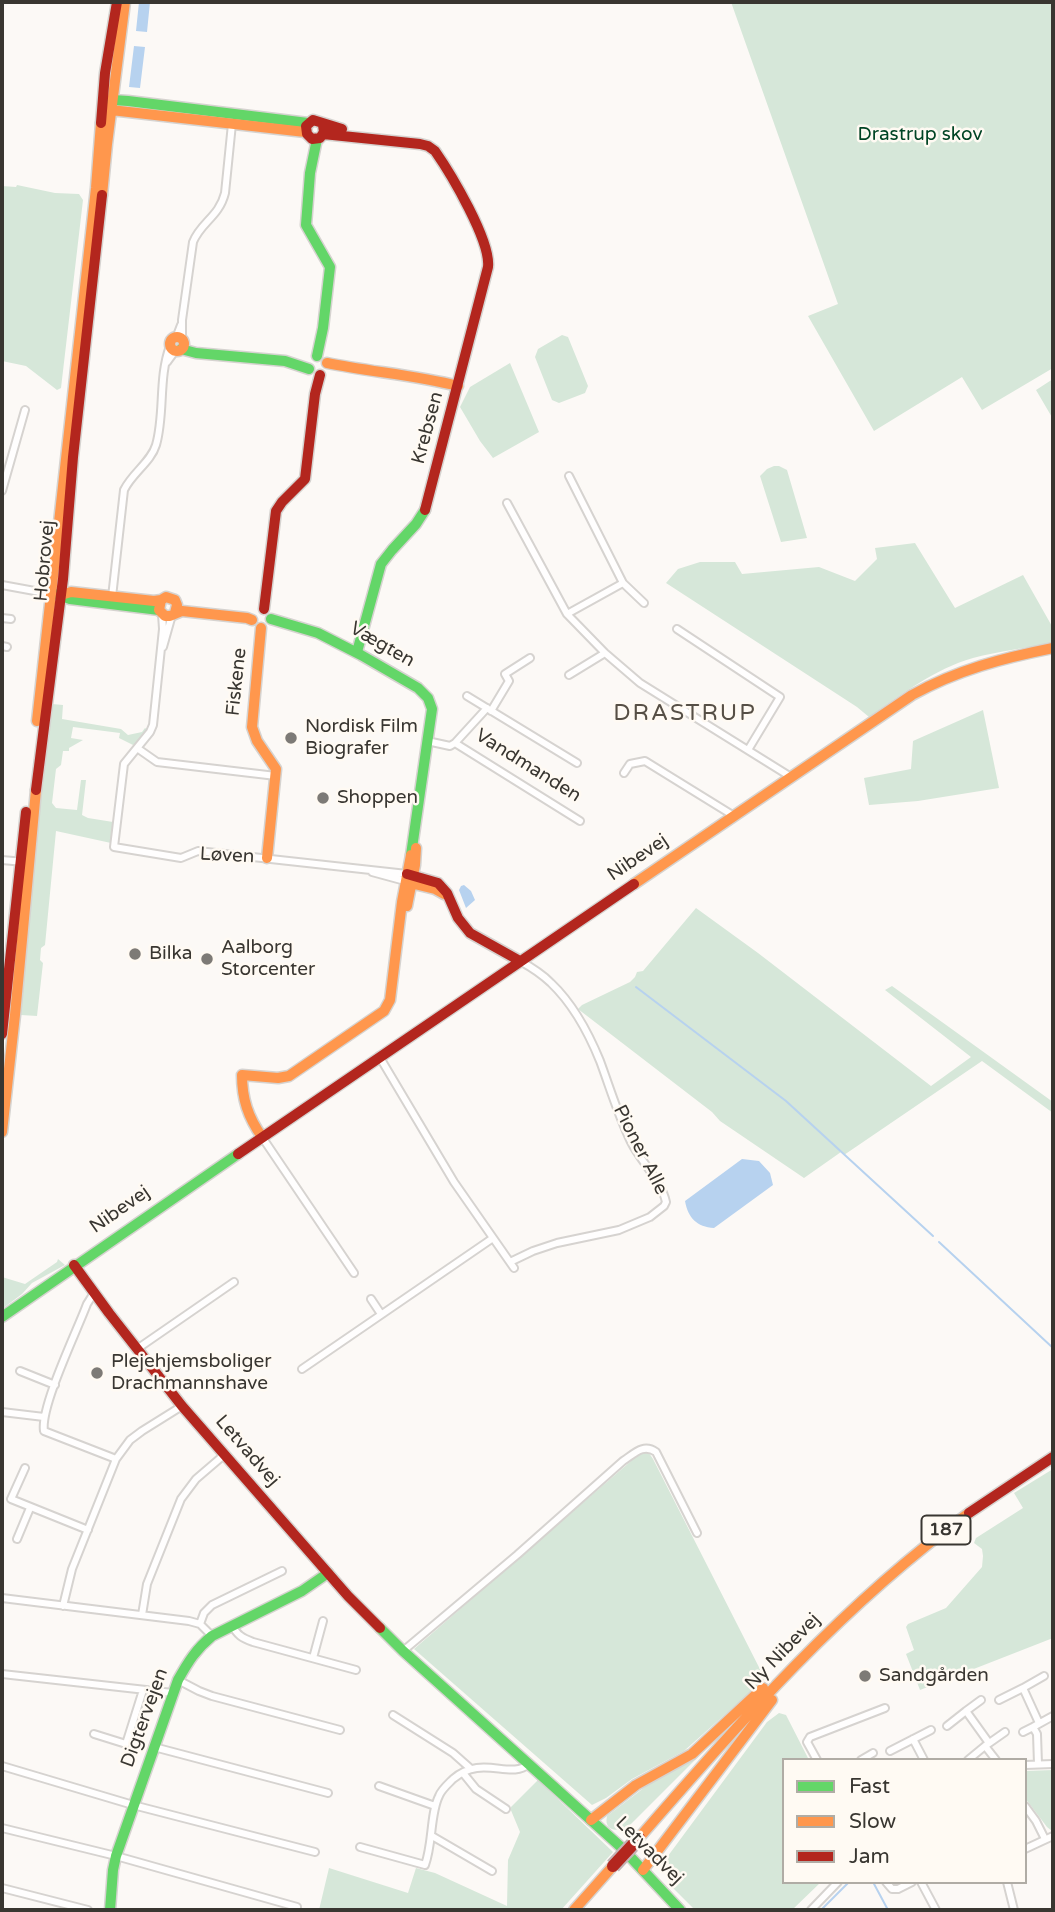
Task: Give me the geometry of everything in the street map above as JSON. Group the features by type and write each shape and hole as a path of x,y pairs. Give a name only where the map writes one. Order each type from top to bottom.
{"main road":[{"path":"110,105 117,2"},
{"name":"Hobrovej","path":"2,1034 53,663 56,595 95,201 125,2"},
{"name":"Hobrovej","path":"56,595 103,190 110,105"},
{"name":"Krebsen","path":"110,105 232,124 314,132 332,129 423,137 440,147 447,156 463,201 486,248 488,268 426,509 417,525 381,564 357,652"},
{"name":"Krebsen","path":"110,105 314,132"},
{"name":"Fiskene","path":"276,776 276,769 257,741 252,727 261,618 276,511 280,503 302,485 305,479 330,267 306,225 314,132"},
{"path":"178,345 196,353 427,377 458,386"},
{"name":"Vægten","path":"56,595 71,592 154,601 168,609"},
{"name":"Vægten","path":"56,595 70,600 112,604 118,607 261,618 303,626 357,652 425,694 432,709 427,741"},
{"name":"Nibevej","path":"2,1317 379,1056 933,683 976,665 1053,648"},
{"path":"262,1137 247,1114 242,1075 278,1078 289,1076 384,1011 390,1000 401,916 416,854 415,830 427,741"},
{"path":"267,858 276,776"},
{"name":"Hobrovej","path":"2,1126 25,862"},
{"path":"409,878 438,883 470,933 520,961"},
{"name":"Letvadvej","path":"74,1265 182,1406 363,1612 591,1820 680,1910"},
{"name":"Ny Nibevej","path":"574,1910 814,1645 924,1547 1053,1457"},
{"name":"Digtervejen","path":"110,1910 116,1856 173,1693 190,1658 212,1636 302,1591 328,1573"},
{"path":"643,1870 768,1706 848,1614"},
{"path":"591,1820 636,1785 692,1754 796,1657 814,1645"}],"street":[{"path":"112,597 124,490 155,450 166,363 178,345 193,242 223,203 232,124"},
{"path":"2,491 25,410"},
{"path":"569,476 623,583 645,603"},
{"path":"507,503 566,614 605,653 640,683 791,777"},
{"path":"566,614 623,583"},
{"path":"2,585 56,595"},
{"name":"Løven","path":"168,609 163,621 153,725 124,764 114,847 181,858 198,850 363,869 409,878"},
{"path":"2,618 11,619"},
{"path":"677,629 780,697 748,750"},
{"path":"569,675 605,653"},
{"name":"Vandmanden","path":"427,741 450,746 455,743 489,709 509,681 505,674 530,658"},
{"name":"Vandmanden","path":"467,696 577,762"},
{"name":"Vandmanden","path":"455,743 580,821"},
{"path":"137,748 157,762 276,776"},
{"path":"624,773 630,764 645,761 734,816"},
{"path":"2,860 25,862"},
{"name":"Pioner Alle","path":"493,1238 512,1265 533,1251 557,1243 619,1230 650,1217 666,1202 661,1188 627,1134 599,1059 580,1023 551,982 520,961"},
{"path":"302,1369 493,1238 454,1182 379,1056"},
{"path":"262,1137 354,1273"},
{"path":"137,1349 234,1282"},
{"path":"94,1293 87,1304 46,1406 44,1431 116,1460"},
{"path":"371,1299 381,1314"},
{"path":"20,1371 55,1385"},
{"path":"63,1606 69,1576 116,1460 130,1440 182,1406"},
{"path":"2,1412 44,1417"},
{"path":"403,1651 640,1449 656,1452 697,1533"},
{"path":"142,1615 147,1584 181,1499 196,1479 224,1455"},
{"path":"25,1468 11,1499 88,1530"},
{"path":"17,1539 30,1508"},
{"path":"200,1624 204,1613 212,1605 282,1571"},
{"path":"2,1598 189,1621 200,1624 212,1636"},
{"path":"313,1658 323,1621"},
{"path":"232,1625 236,1633 253,1642 356,1670"},
{"path":"2,1674 173,1693"},
{"path":"999,1700 1044,1676"},
{"path":"178,1680 212,1696 340,1730"},
{"path":"1023,1688 1036,1725 1038,1764"},
{"path":"93,1734 126,1744 143,1690"},
{"path":"947,1726 981,1700"},
{"path":"816,1758 807,1741 810,1737 885,1708"},
{"path":"966,1711 995,1758"},
{"path":"393,1715 471,1769"},
{"path":"1023,1732 1053,1716"},
{"path":"890,1751 931,1730"},
{"path":"971,1758 1005,1732"},
{"path":"913,1740 923,1758"},
{"path":"154,1747 328,1793"},
{"path":"865,1758 873,1754"},
{"path":"360,1847 425,1865 439,1794 455,1777 471,1769 491,1766 516,1770 529,1764"},
{"path":"1027,1765 1053,1764"},
{"path":"2,1766 134,1805 315,1852"},
{"path":"463,1773 476,1789 506,1809"},
{"path":"379,1786 435,1806"},
{"path":"1027,1809 1045,1839"},
{"path":"2,1828 116,1856 297,1907"},
{"path":"432,1836 492,1871"},
{"path":"1027,1848 1053,1836"},
{"path":"811,1910 836,1884"},
{"path":"888,1884 892,1889 908,1884"},
{"path":"922,1884 936,1910"},
{"path":"1008,1884 1014,1910"},
{"path":"2,1888 88,1910"}],"green space":[{"name":"Drastrup skov","path":"731,2 1053,2 1053,368 982,410 962,377 874,431 808,316 838,304"},
{"path":"17,185 55,193 79,194 83,200 61,388 57,390 26,366 2,361 2,186"},
{"path":"562,335 568,337 588,386 585,393 559,403 552,400 535,357 538,349"},
{"path":"510,363 539,432 493,458 460,407 470,387"},
{"path":"1053,379 1053,419 1036,390"},
{"path":"774,466 787,470 807,538 781,542 760,476"},
{"path":"915,543 955,608 1023,575 1053,628 1053,643 993,653 959,663 918,683 869,717 666,583 678,569 700,562 735,562 742,574 819,567 855,581 877,559 875,548"},
{"path":"52,704 63,705 62,719 121,729 128,735 142,732 145,728 148,730 133,745 119,738 120,733 73,727 71,738 83,740 69,748 69,751 63,751 61,765 56,769 52,803 56,808 77,810 81,780 86,780 82,815 113,822 111,843 56,831 45,945 41,948 40,960 43,963 37,1016 21,1015 38,815"},
{"path":"983,710 999,788 918,801 869,805 864,778 911,769 913,741"},
{"path":"696,908 931,1086 971,1057 885,990 892,986 1053,1102 1053,1113 982,1061 844,1155 841,1152 804,1178 720,1121 712,1112 578,1009 630,982 637,972 643,971"},
{"path":"58,1259 65,1265 32,1283 2,1309 2,1277 25,1284"},
{"path":"649,1453 653,1459 765,1679 684,1751 632,1779 592,1805 414,1649 638,1455"},
{"path":"1053,1469 1053,1638 920,1690 906,1654 914,1650 906,1627 946,1608 982,1567 982,1549 974,1543 976,1538 1023,1508 1014,1493"},
{"path":"779,1713 786,1715 808,1758 782,1758 782,1884 819,1884 792,1910 695,1910 672,1887 677,1877 665,1860 767,1722"},
{"path":"699,1756 626,1829 609,1827 607,1816 645,1787"},
{"path":"1053,1770 1053,1831 1027,1801 1027,1771"},
{"path":"538,1780 613,1852 561,1910 319,1910 329,1868 408,1893 416,1868 435,1873 507,1906 508,1860 520,1832 510,1808"}],"water":[{"path":"139,2 150,2 147,32 136,31"},
{"path":"134,46 145,47 140,88 129,87"},
{"path":"464,885 475,900 466,908 459,890"},
{"path":"742,1159 759,1161 770,1173 773,1185 714,1228 698,1223 688,1212 685,1201"}],"waterway":[{"path":"636,987 786,1101 933,1236"},
{"path":"939,1242 1053,1348"},
{"path":"821,1910 847,1884"},
{"path":"874,1884 888,1910"}],"traffic: fast":[{"path":"107,102 128,101 308,123"},
{"path":"317,139 310,173 306,225 330,267 317,356"},
{"path":"181,349 196,353 285,361 309,369"},
{"path":"357,652 381,564 425,510"},
{"path":"55,594 70,599 159,610"},
{"path":"271,619 318,633 418,688 428,698 432,709 411,855"},
{"path":"2,1317 238,1154"},
{"path":"110,1910 116,1856 178,1680 189,1662 212,1636 302,1591 328,1573"},
{"path":"380,1628 622,1848 680,1910"}],"traffic: slow":[{"path":"102,195 125,2"},
{"path":"111,110 305,132"},
{"path":"37,721 101,123"},
{"path":"177,337 182,339 184,344 182,349 177,351 172,349 170,344 172,339 177,337"},
{"path":"327,363 458,386"},
{"path":"61,595 71,592 161,600"},
{"path":"175,613 175,600 166,597 161,600 159,610 165,616 182,611 252,620"},
{"path":"261,628 252,727 257,741 276,769 267,858"},
{"path":"634,884 912,695 981,666 1053,648"},
{"path":"2,1132 36,790"},
{"path":"407,906 416,848"},
{"path":"262,1137 247,1108 242,1075 278,1078 289,1076 384,1011 390,1000 402,902 411,855"},
{"path":"406,882 444,894"},
{"path":"639,1838 755,1708 836,1625 923,1548 969,1513"},
{"path":"591,1820 636,1785 692,1754 763,1688"},
{"path":"643,1870 772,1700"},
{"path":"574,1910 613,1866"}],"traffic: jam":[{"path":"101,123 105,73 117,2"},
{"path":"323,125 324,132 320,138 312,139 307,134 306,126 313,120 342,129"},
{"path":"323,134 420,144 435,151 469,208 487,255 488,267 425,510"},
{"path":"36,790 63,579 73,457 102,195"},
{"path":"264,609 276,511 305,479 315,394 320,375"},
{"path":"2,1034 26,812"},
{"path":"407,874 438,883 447,893 458,918 470,933 520,961"},
{"path":"238,1154 634,884"},
{"path":"74,1265 182,1406 348,1596 380,1628"},
{"path":"969,1513 1053,1457"},
{"path":"613,1866 639,1838"}],"place":[{"name":"Nordisk Film Biografer","path":"291,738"},
{"name":"Shoppen","path":"323,798"},
{"name":"Bilka","path":"135,954"},
{"name":"Aalborg Storcenter","path":"207,959"},
{"name":"Plejehjemsboliger Drachmannshave","path":"97,1373"},
{"name":"Sandgården","path":"865,1676"}],"district":[{"name":"DRASTRUP","path":"685,714"}]}
